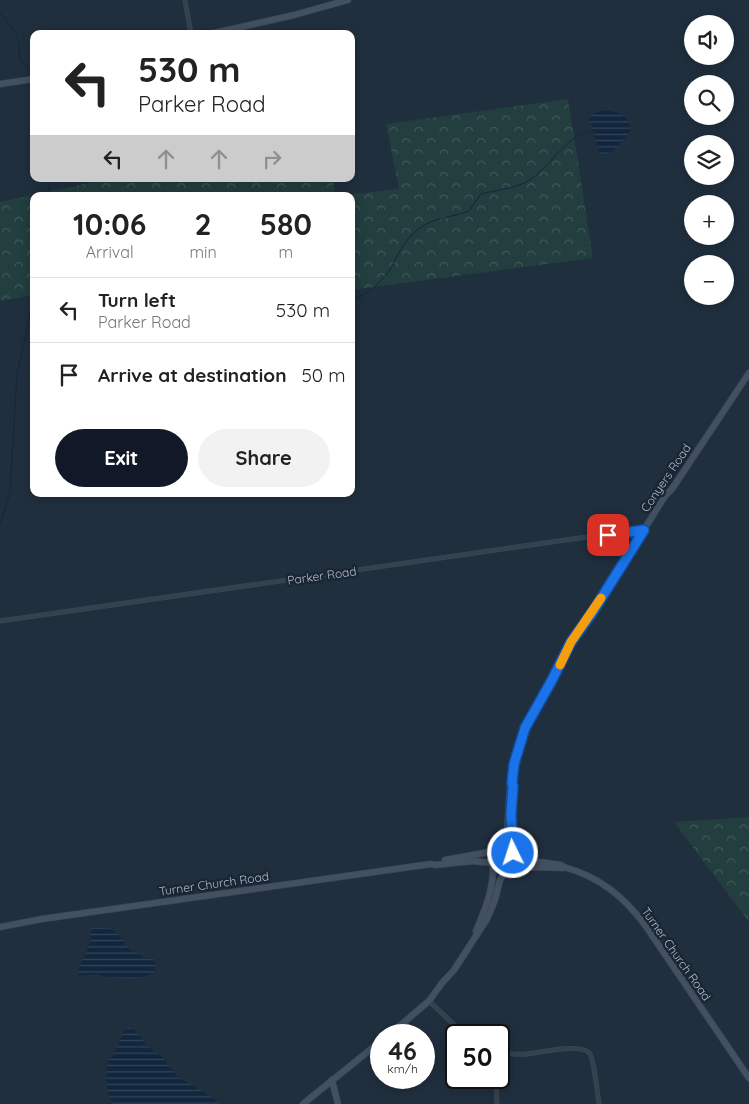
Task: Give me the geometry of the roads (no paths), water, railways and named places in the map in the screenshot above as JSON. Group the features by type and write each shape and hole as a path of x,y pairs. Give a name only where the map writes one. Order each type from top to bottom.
{"street":[{"path":"185,0 190,30"},
{"path":"229,30 294,16 348,0"},
{"path":"0,84 30,80"},
{"name":"Conyers Road","path":"514,854 511,815 512,783 514,764 525,728 571,642 592,613 644,530 749,373"},
{"name":"Parker Road","path":"0,621 644,530"},
{"name":"Conyers Road","path":"498,849 507,835 510,785 512,783"},
{"path":"402,1024 430,1001 442,983 454,970 475,937 491,911 500,880 515,863 514,854 508,848 498,849 492,855 489,898 475,937"},
{"name":"Turner Church Road","path":"431,864 498,849"},
{"name":"Turner Church Road","path":"514,854 525,860 557,864 586,875 603,884 631,907 749,1078"},
{"name":"Turner Church Road","path":"0,927 69,915 431,864 473,861 492,864"},
{"path":"492,864 498,871 508,871"},
{"name":"Turner Church Road","path":"508,871 535,867 564,868"},
{"path":"430,1001 454,1024"},
{"path":"510,1053 585,1049 590,1053 592,1060 599,1104"},
{"path":"303,1104 370,1050"},
{"path":"332,1080 338,1104"},
{"path":"496,1089 497,1104"}],"water":[{"path":"605,110 625,117 631,129 616,148 606,155 599,152 589,118 593,113"},
{"path":"92,926 97,928 108,927 133,952 135,951 143,957 153,959 156,965 154,973 132,979 110,978 97,974 78,976 79,968 90,942"},
{"path":"125,1029 135,1030 147,1046 162,1057 177,1076 213,1098 219,1104 113,1104 107,1090 106,1069 108,1061 114,1054"}],"waterway":[{"path":"0,13 18,38 20,59 30,70"},
{"path":"355,299 380,282 407,241 417,230 430,222 469,211 481,194 528,181 541,171 574,138 591,130"},
{"path":"49,192 50,182"},
{"path":"0,525 10,492 17,374 30,314"}]}
